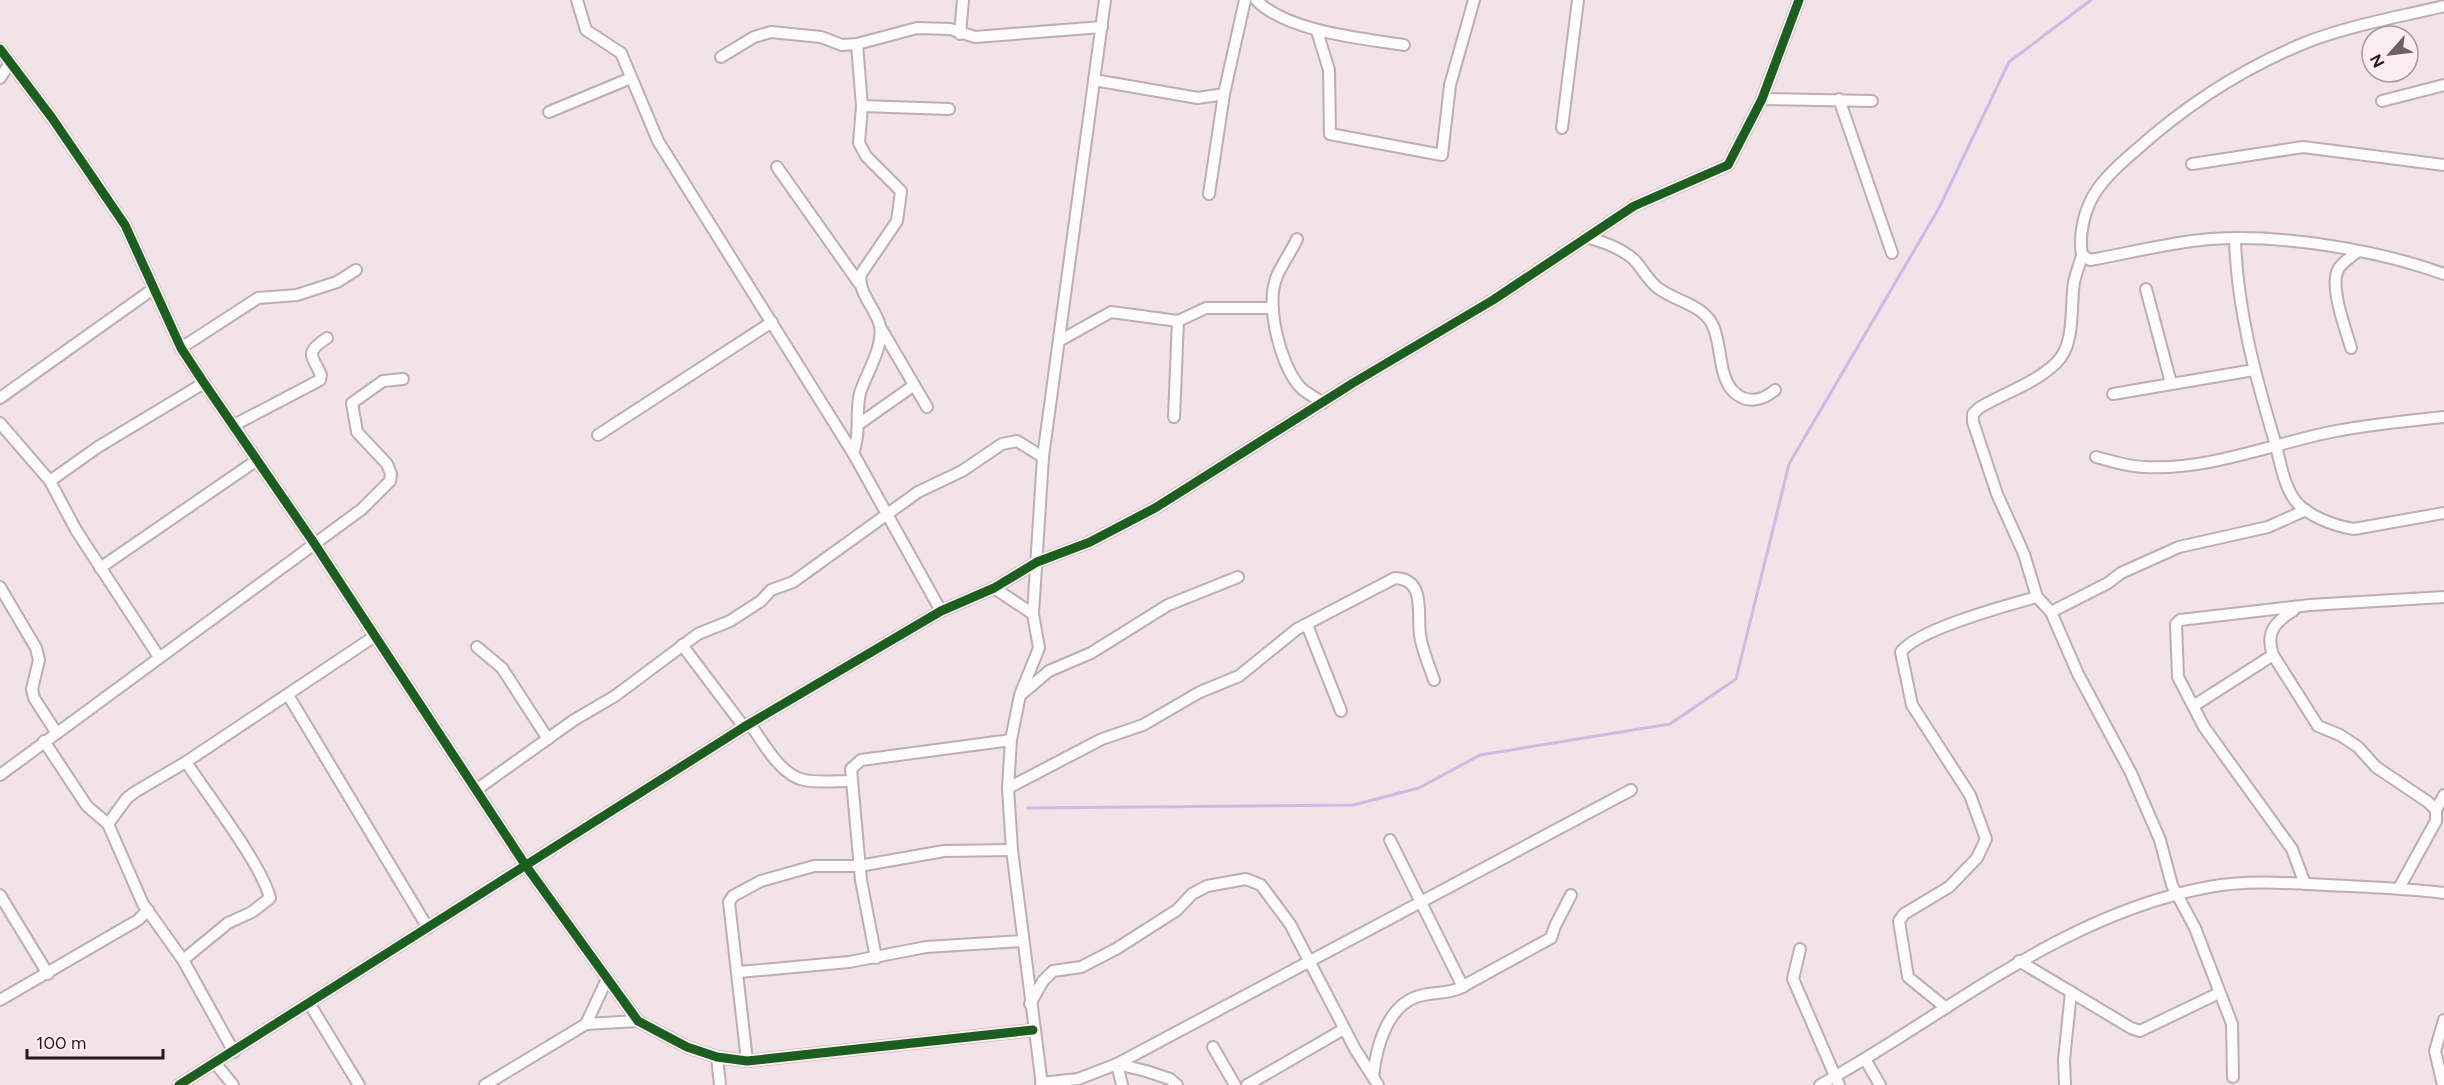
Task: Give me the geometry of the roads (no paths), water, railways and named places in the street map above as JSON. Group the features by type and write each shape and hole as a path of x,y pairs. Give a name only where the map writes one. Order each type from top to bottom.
{"street":[{"path":"578,0 586,30 621,53 658,141 853,453 941,611"},
{"path":"960,34 963,0"},
{"path":"1105,0 1043,457 1033,614 1039,648 1020,695 1011,740 1008,788 1012,850 1033,1030 1042,1084 1078,1079 1117,1064 1631,790"},
{"path":"1209,194 1224,94 1245,0"},
{"path":"1256,0 1282,17 1317,31 1404,45"},
{"path":"1317,31 1329,70 1330,134 1442,155 1450,85 1474,0"},
{"path":"1562,128 1578,0"},
{"path":"179,1085 747,725 941,611 994,588 1037,562 1090,542 1155,508 1323,403 1446,330 1589,238 1634,206 1728,165 1762,99 1799,0"},
{"path":"2233,1077 2232,1024 2195,928 2172,885 2160,840 2146,806 2113,738 2098,715 2051,612 2037,597 2024,554 1997,494 1973,422 1973,414 1992,400 2030,381 2057,362 2068,334 2074,283 2082,255 2081,228 2090,201 2114,170 2157,131 2212,90 2257,63 2310,41 2444,6"},
{"path":"721,57 754,37 771,32 821,37 842,45 857,44 917,28 950,29 975,37 1102,27"},
{"path":"857,44 862,106 859,143 866,156 901,191 897,220 861,274 860,283"},
{"path":"0,49 59,128 125,225 181,348 314,543 526,866 638,1022 687,1047 717,1057 747,1061 1033,1030"},
{"path":"0,78 10,63"},
{"path":"549,112 631,78"},
{"path":"1094,81 1198,98 1224,94"},
{"path":"2382,101 2444,86"},
{"path":"1762,99 1872,101"},
{"path":"1839,99 1892,254"},
{"path":"862,106 949,109"},
{"path":"2192,164 2303,147 2444,165"},
{"path":"777,167 860,283 880,326 927,407"},
{"path":"1589,238 1610,244 1631,257 1655,286 1669,296 1699,309 1713,326 1731,390 1741,397 1751,399 1764,399 1775,390"},
{"path":"2235,238 2236,279 2254,370 2276,447 2294,498 2306,510 2342,527 2354,529 2444,513"},
{"path":"2082,255 2090,260 2210,239 2268,238 2412,263 2444,274"},
{"path":"1297,239 1277,276 1272,294 1273,308 1281,353 1287,367 1300,388 1323,403"},
{"path":"2351,348 2335,288 2339,267 2357,252"},
{"path":"181,348 258,298 297,296 337,282 356,270"},
{"path":"0,398 153,288"},
{"path":"2146,289 2171,383"},
{"path":"1059,341 1111,312 1178,321 1206,308 1273,308"},
{"path":"1174,417 1178,321"},
{"path":"598,435 772,322"},
{"path":"853,453 858,441 860,396 881,337 880,326"},
{"path":"234,425 320,380 321,375 312,361 311,354 314,346 327,338"},
{"path":"2113,394 2254,370"},
{"path":"0,775 362,508 390,481 387,464 357,432 352,403 383,381 403,380"},
{"path":"50,481 98,447 204,382"},
{"path":"859,424 913,386"},
{"path":"2096,457 2145,467 2172,467 2276,447 2324,433 2444,417"},
{"path":"0,423 50,481 100,568 159,657"},
{"path":"476,790 574,720 615,696 698,634 745,612 771,590 793,582 918,492 962,471 1002,444 1017,441 1043,457"},
{"path":"100,568 257,460"},
{"path":"2051,612 2108,583 2121,573 2179,547 2268,527 2306,510"},
{"path":"1020,695 1049,671 1090,652 1168,604 1238,577"},
{"path":"1008,788 1102,740 1143,724 1200,692 1239,676 1297,629 1395,578 1405,579 1411,583 1419,598 1420,637 1434,680"},
{"path":"0,587 36,648 39,660 34,669 32,689 34,698 56,732"},
{"path":"994,588 1033,614"},
{"path":"1946,1008 1908,976 1899,921 1904,914 1949,887 1977,858 1986,839 1970,795 1912,705 1901,652 1921,638 1990,609 2037,597"},
{"path":"2306,884 2292,849 2204,727 2195,705 2178,677 2176,624 2180,620 2444,597"},
{"path":"2296,609 2274,625 2269,634 2269,643 2273,655 2318,726 2340,735 2358,747 2376,767 2428,802 2436,810"},
{"path":"1307,625 1341,711"},
{"path":"108,824 127,798 135,792 186,762 375,636"},
{"path":"682,645 792,776 805,780 850,781"},
{"path":"477,647 502,668 548,739"},
{"path":"2195,705 2273,655"},
{"path":"288,695 428,928"},
{"path":"876,958 859,866 850,781 851,769 861,760 1011,740"},
{"path":"44,741 87,806 108,824 127,871 148,910 183,960 234,1052"},
{"path":"183,960 228,922 252,912 270,898 268,889 247,855 186,762"},
{"path":"2399,888 2436,821 2436,810 2444,795"},
{"path":"1390,840 1463,987"},
{"path":"747,1061 739,972 729,902 733,896 761,880 814,866 859,866 944,852 1012,850"},
{"path":"1030,1004 1043,981 1053,971 1081,967 1116,949 1177,910 1192,894 1207,886 1246,879 1261,885 1276,902 1310,960 1344,1029 1376,1081"},
{"path":"1820,1085 1837,1081 1865,1059 2019,961 2087,926 2178,894 2211,886 2245,883 2399,888 2444,893"},
{"path":"1376,1081 1375,1058 1382,1036 1401,1007 1419,996 1444,994 1463,987 1551,938 1571,895"},
{"path":"0,896 48,974"},
{"path":"0,1000 48,974 112,933 138,921 148,910"},
{"path":"138,921 157,921"},
{"path":"739,972 876,958 926,947 1023,941"},
{"path":"1800,949 1793,979 1837,1081"},
{"path":"2019,961 2140,1031 2219,993"},
{"path":"586,1024 607,979"},
{"path":"2065,1085 2064,1060 2071,992"},
{"path":"309,1003 360,1085"},
{"path":"2443,1085 2435,1051 2444,1020"},
{"path":"485,1085 586,1024 638,1022"},
{"path":"1247,1085 1344,1029"},
{"path":"1213,1047 1235,1085"},
{"path":"717,1057 720,1085"},
{"path":"1865,1059 1880,1085"},
{"path":"215,1064 233,1085"},
{"path":"1117,1064 1122,1085"},
{"path":"1117,1064 1170,1079 1177,1085"}],"waterway":[{"path":"1028,808 1353,805 1419,788 1480,755 1670,724 1736,679 1789,464 1939,208 2009,62 2091,0"}]}
